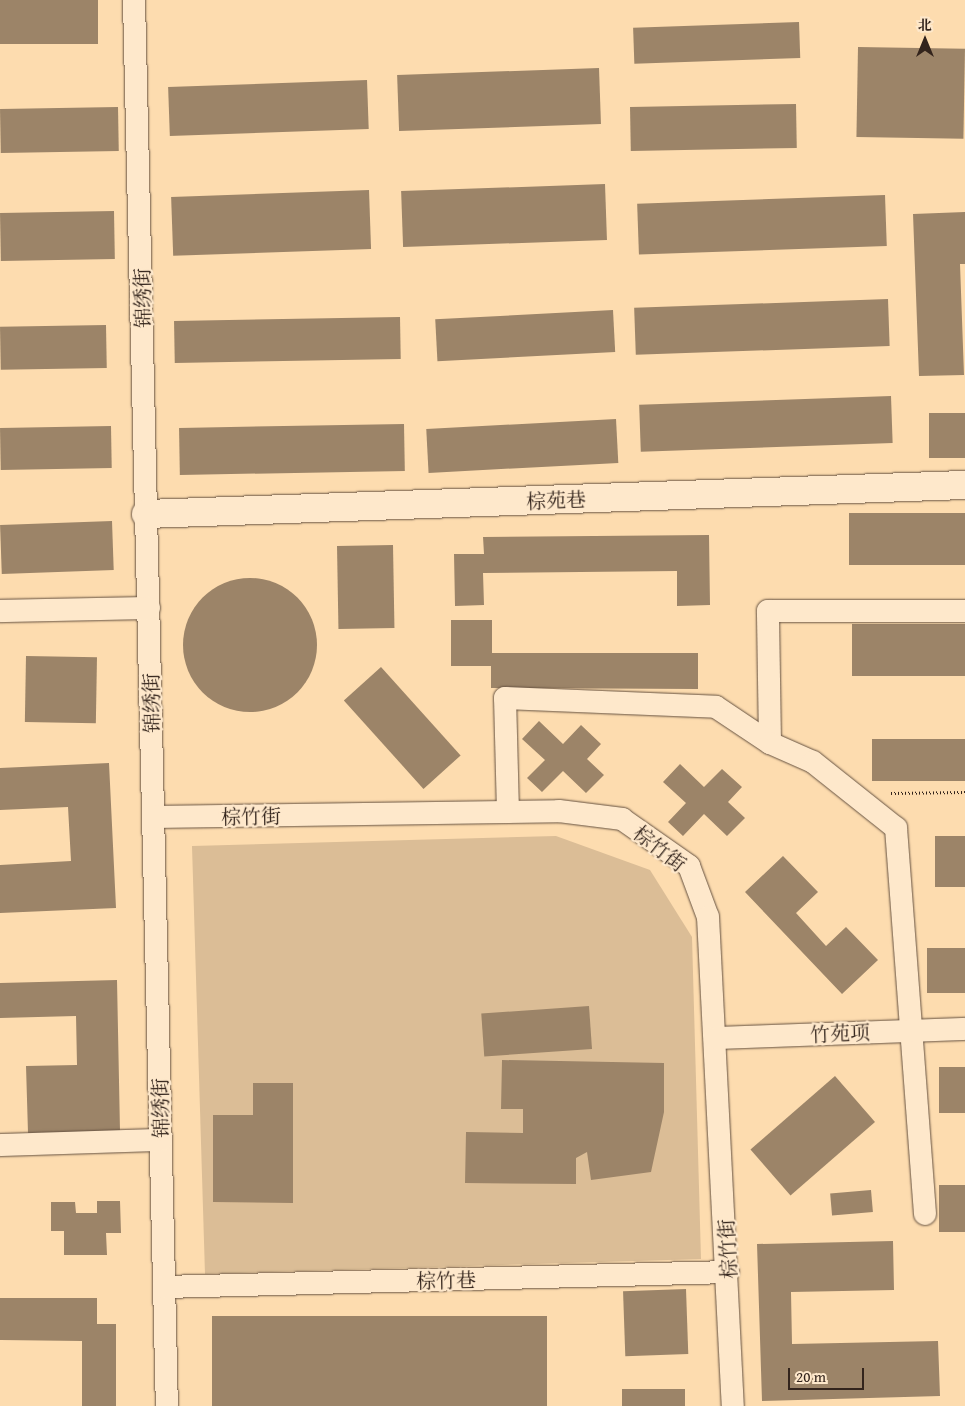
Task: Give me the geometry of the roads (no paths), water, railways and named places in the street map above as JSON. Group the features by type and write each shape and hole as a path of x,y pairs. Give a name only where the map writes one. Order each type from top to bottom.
{"street":[{"name":"锦绣街","path":"134,0 167,1406"},
{"name":"棕苑巷","path":"146,514 965,485"},
{"path":"0,611 149,608"},
{"path":"770,743 768,611 965,611"},
{"path":"508,812 505,698 716,707 770,743 813,762 896,828 925,1214"},
{"name":"棕竹街","path":"153,817 559,811 622,819 689,866 708,917 728,1272 733,1406"},
{"name":"竹苑项","path":"715,1038 965,1028"},
{"path":"0,1145 161,1140"},
{"name":"棕竹巷","path":"164,1287 728,1272"}]}
